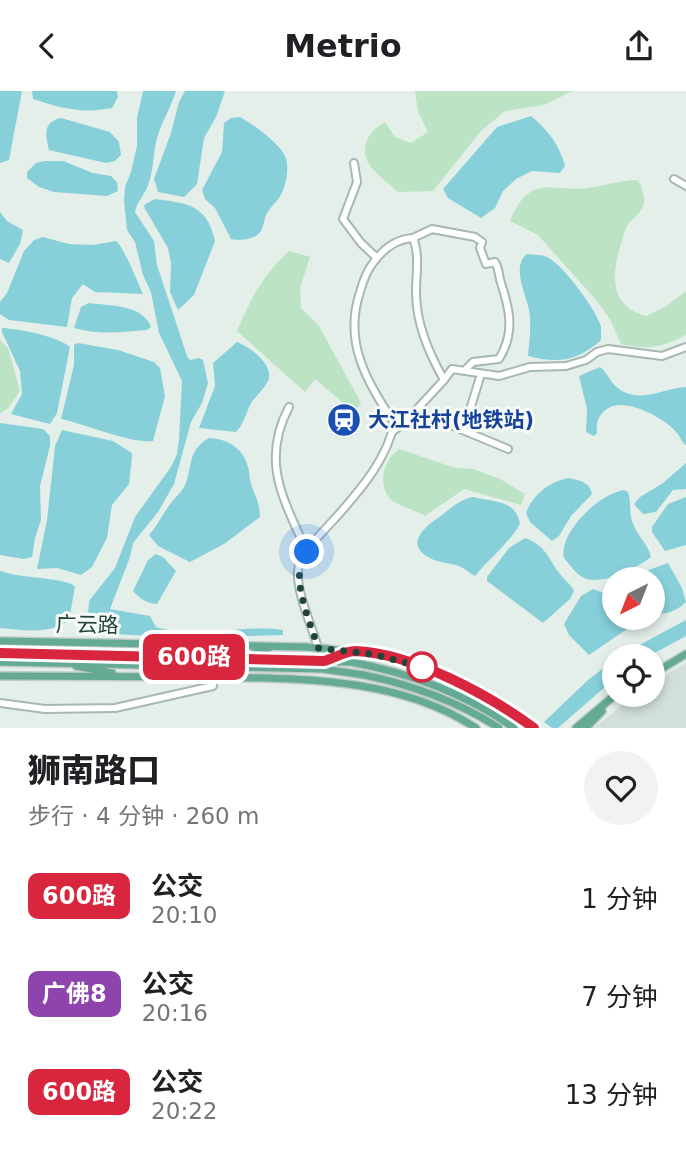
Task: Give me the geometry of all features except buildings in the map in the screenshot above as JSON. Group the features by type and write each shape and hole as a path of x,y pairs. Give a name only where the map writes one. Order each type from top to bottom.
{"main road":[{"name":"广云路","path":"0,641 273,646 353,651 420,667 489,699 534,728"},
{"path":"240,658 273,646"},
{"path":"324,661 353,651"},
{"path":"665,665 686,652"},
{"name":"广云路","path":"0,653 351,663 381,668 433,684 465,698 514,728"},
{"name":"广云路","path":"0,662 323,669 365,674 404,683 434,694 499,728"},
{"path":"69,664 124,677"},
{"path":"0,676 280,678 351,683 409,697 474,727 489,718 492,708 489,699"},
{"path":"576,728 602,706"},
{"path":"586,728 608,707"}],"street":[{"path":"354,163 357,182 343,219 361,243 377,258"},
{"path":"674,179 686,186"},
{"path":"318,648 300,587 298,568 307,552 382,458 392,432 394,423 365,373 356,350 353,329 355,306 366,272 377,258 401,239 413,238 432,229 475,237 482,243 480,248 486,264 495,262 500,271 499,279 506,295 511,320 505,350 499,359 473,362 466,369"},
{"path":"413,238 417,247 415,293 421,331 444,380"},
{"path":"392,432 406,421 452,369 499,376 530,367 566,366 608,349 662,356 686,347"},
{"path":"464,429 481,374"},
{"path":"289,407 276,439 277,472 282,495 307,552"},
{"path":"429,416 508,449"},
{"path":"0,703 45,709 115,708 213,686 214,677"}],"shaded area":[{"path":"686,663 686,728 594,728 620,707 665,707 665,675"}],"green space":[{"path":"415,91 573,91 544,105 505,111 481,131 433,191 398,192 369,164 365,151 366,143 373,131 385,122 395,137 411,143 428,132 418,112"},
{"path":"638,180 644,203 640,212 627,225 622,240 616,267 617,291 622,302 646,316 665,307 686,291 686,335 669,343 647,347 621,344 610,319 596,300 538,235 510,221 525,196 542,188 588,188"},
{"path":"289,251 310,257 300,288 301,308 319,326 361,403 354,412 315,379 305,392 237,331 258,288"},
{"path":"0,340 8,348 20,391 0,414"},
{"path":"399,449 455,468 473,469 500,479 525,494 521,505 464,489 425,516 400,505 386,493 383,479 389,459"}],"water":[{"path":"0,91 22,91 9,160 0,163"},
{"path":"32,91 117,91 118,97 112,108 81,110 33,99"},
{"path":"143,91 176,91 157,138 148,186 135,212 154,241 157,265 187,356 190,360 203,360 208,383 202,403 191,422 174,484 158,512 133,543 110,609 150,616 156,627 170,630 202,632 268,629 283,630 283,635 143,636 92,631 80,627 88,616 89,601 115,568 135,517 171,467 177,454 179,439 182,381 159,333 151,292 143,275 135,242 127,230 124,201 125,187 137,146 137,118"},
{"path":"185,91 225,91 216,117 204,138 197,184 184,197 158,192 154,179"},
{"path":"531,116 548,132 560,151 565,166 560,173 532,171 516,179 503,191 495,208 481,218 448,198 443,189 497,127"},
{"path":"240,117 277,145 285,156 287,171 281,194 266,215 261,231 252,238 239,240 231,239 202,190 222,152 224,123 231,118"},
{"path":"61,118 110,132 119,142 121,155 115,161 106,163 49,150 48,126"},
{"path":"63,161 93,173 111,176 117,182 118,191 107,196 54,192 39,187 27,178 27,172 36,163"},
{"path":"155,199 194,208 207,220 215,241 194,295 178,310 170,292 171,263 168,248 144,205"},
{"path":"0,212 7,221 23,230 20,244 9,263 0,259"},
{"path":"43,237 69,244 93,245 116,241 143,294 95,292 83,284 72,298 67,327 9,320 0,314 0,302 7,293 24,251 34,240"},
{"path":"527,254 549,258 570,278 592,308 601,326 601,340 592,347 567,359 549,360 528,356 530,317 520,276 522,260"},
{"path":"89,303 133,310 147,319 151,327 147,330 110,332 74,328 81,307"},
{"path":"2,328 48,336 70,347 57,413 50,424 11,414 22,394 20,371"},
{"path":"237,342 254,352 265,363 268,381 251,403 236,432 199,428 215,386 213,363"},
{"path":"78,343 118,350 154,362 160,368 165,396 153,441 121,437 61,419 74,365 74,345"},
{"path":"600,367 616,387 635,395 686,387 686,445 671,427 654,415 623,405 607,409 602,414 594,436 586,432 587,409 579,376"},
{"path":"0,423 43,429 50,436 40,486 41,520 32,557 24,559 0,555"},
{"path":"62,430 113,441 132,453 129,484 112,505 107,538 92,567 81,575 57,568 37,569 47,520 55,446"},
{"path":"209,438 234,446 246,460 260,517 224,544 190,562 158,546 149,535 184,488 194,453"},
{"path":"686,463 686,489 673,490 656,512 643,514 634,504"},
{"path":"568,478 586,484 592,494 552,541 530,522 526,513 542,490 554,482"},
{"path":"624,490 628,492 632,522 651,557 635,567 602,567 602,580 584,578 564,558 567,537 593,506"},
{"path":"473,497 508,506 518,516 520,524 475,576 461,567 434,560 420,551 418,545 423,530 458,503"},
{"path":"686,497 686,545 665,551 652,532 652,527 668,504"},
{"path":"525,538 538,544 574,591 570,599 543,623 487,581 487,577 509,548"},
{"path":"156,554 163,557 176,571 157,604 144,600 133,591 148,560"},
{"path":"668,563 682,588 686,602 671,612 665,613 665,567 657,567"},
{"path":"0,571 72,584 75,587 69,620 45,630 0,628"},
{"path":"593,589 602,592 602,630 626,630 589,655 569,635 564,624 581,596"},
{"path":"686,620 686,636 665,647 665,644 641,644"},
{"path":"602,669 602,690 558,728 552,728 544,722"}],"bus line":[{"name":"600路","path":"0,653 324,661 353,651 391,658 444,676 473,690 534,728"}],"place":[{"name":"大江社村(地铁站)","path":"344,420"}],"route":[{"path":"307,552 298,568 300,587 318,648 372,654 422,667"}]}
